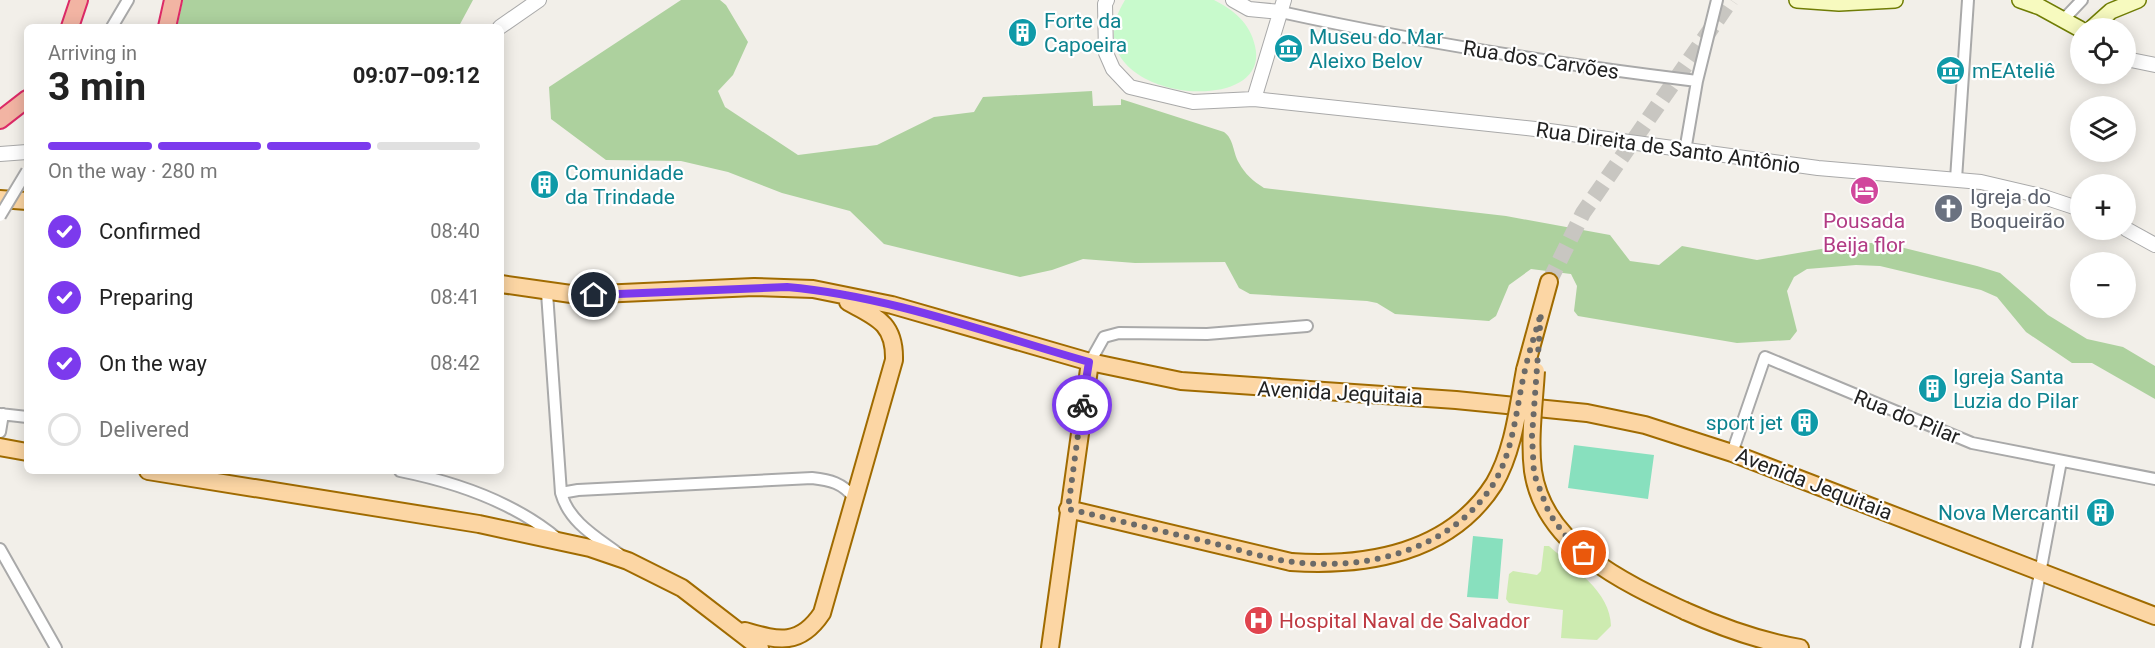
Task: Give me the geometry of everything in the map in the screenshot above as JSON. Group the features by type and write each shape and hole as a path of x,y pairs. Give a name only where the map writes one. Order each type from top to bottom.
{"highway":[{"path":"71,24 79,0"},
{"path":"168,24 172,1"},
{"path":"0,120 24,101"}],"main road":[{"path":"1797,0 1839,3 1895,0"},
{"path":"2020,0 2070,23"},
{"path":"2104,18 2111,12 2138,0"},
{"path":"0,199 24,201"},
{"path":"1068,509 1292,562 1346,564 1388,557 1433,540 1459,523 1479,503 1494,482 1508,452 1531,370 1549,282"},
{"name":"Avenida Jequitaia","path":"504,285 547,293 611,295 787,287 892,305 1089,362 1181,381 1228,386 1456,399 1587,412 1645,425 1732,453 2154,616"},
{"path":"738,629 783,639 798,636 814,624 822,613 894,360 891,337 880,319 832,293"},
{"path":"1050,648 1089,362"},
{"path":"1531,370 1532,458 1536,482 1549,513 1564,534 1593,560 1643,591 1726,629 1767,642 1800,648"},
{"path":"0,447 24,451"},
{"path":"167,474 479,524 560,540 628,561 682,588 760,648"},
{"path":"738,629 755,648"}],"street":[{"path":"114,24 128,0"},
{"path":"504,24 539,0"},
{"path":"1233,0 1249,9 1282,6 1254,99"},
{"path":"1684,151 1697,81 1717,0"},
{"path":"1956,180 1968,0"},
{"path":"2064,19 2082,0"},
{"name":"Rua Direita de Santo Antônio","path":"1105,1 1106,53 1113,69 1131,87 1193,102 1254,99 1535,129 1818,168 2003,186 2070,206"},
{"name":"Rua dos Carvões","path":"1282,6 1365,31 1500,54 1697,81"},
{"path":"2136,61 2155,65"},
{"path":"0,154 24,152"},
{"path":"0,216 24,176"},
{"path":"2136,235 2155,245"},
{"path":"547,293 561,493 564,506 572,517 628,561"},
{"path":"1089,362 1104,337 1119,333 1207,334 1306,326"},
{"name":"Rua do Pilar","path":"1732,453 1765,357 1972,442 2155,479"},
{"path":"0,432 2,414 24,417"},
{"path":"2026,648 2061,461"},
{"path":"416,474 431,477 525,514 560,540"},
{"path":"561,493 578,490 812,478 836,483 847,489 854,498"},
{"path":"0,549 17,583 56,648"}],"green space":[{"path":"183,0 473,0 460,24 178,24"},
{"path":"681,0 720,0 726,5 748,42 733,75 718,91 725,107 798,155 877,145 934,117 974,112 983,97 1092,91 1093,106 1121,105 1121,99 1224,132 1230,138 1244,171 1264,188 1506,216 1610,235 1630,261 1659,265 1682,246 1757,260 1856,243 1884,243 1977,266 2000,273 2048,315 2087,339 2123,347 2155,366 2155,399 2092,363 2072,363 2026,332 1997,297 1981,290 1880,266 1856,265 1807,269 1794,277 1787,291 1797,331 1790,340 1737,343 1578,316 1574,311 1577,286 1571,274 1531,269 1509,285 1496,316 1489,321 1395,314 1377,303 1367,301 1250,294 1239,288 1225,262 1135,263 1083,259 1052,270 1020,277 884,244 850,211 782,193 728,172 681,161 606,160 551,119 549,87"},
{"path":"1125,0 1214,0 1240,18 1253,38 1255,46 1252,70 1234,85 1206,91 1174,89 1144,78 1122,59 1114,33"},
{"path":"1574,445 1654,455 1648,499 1568,488"},
{"path":"1473,536 1503,539 1498,599 1467,597"},
{"path":"1544,546 1549,546 1589,581 1605,602 1611,626 1597,640 1561,638 1563,610 1509,603 1506,599 1509,574 1513,571 1537,575 1541,571"}],"tunnel":[{"path":"1549,282 1583,213 1731,0"}],"way so far":[{"path":"1082,405 1068,509 1292,562 1346,564 1369,561 1388,557 1433,540 1459,523 1479,503 1494,482 1508,452 1525,370 1541,313 1532,436 1534,474 1549,513 1564,534 1584,553"}],"place":[{"name":"Forte da Capoeira","path":"1023,33"},
{"name":"Museu do Mar Aleixo Belov","path":"1288,49"},
{"name":"mEAteliê","path":"1951,71"},
{"name":"Comunidade da Trindade","path":"544,185"},
{"name":"Pousada Beija flor","path":"1864,190"},
{"name":"Igreja do Boqueirão","path":"1949,209"},
{"name":"Igreja Santa Luzia do Pilar","path":"1932,389"},
{"name":"sport jet","path":"1804,423"},
{"name":"Nova Mercantil","path":"2100,513"},
{"name":"Hospital Naval de Salvador","path":"1258,621"}],"route":[{"path":"594,295 787,287 813,289 892,305 1089,362 1082,405"}]}
